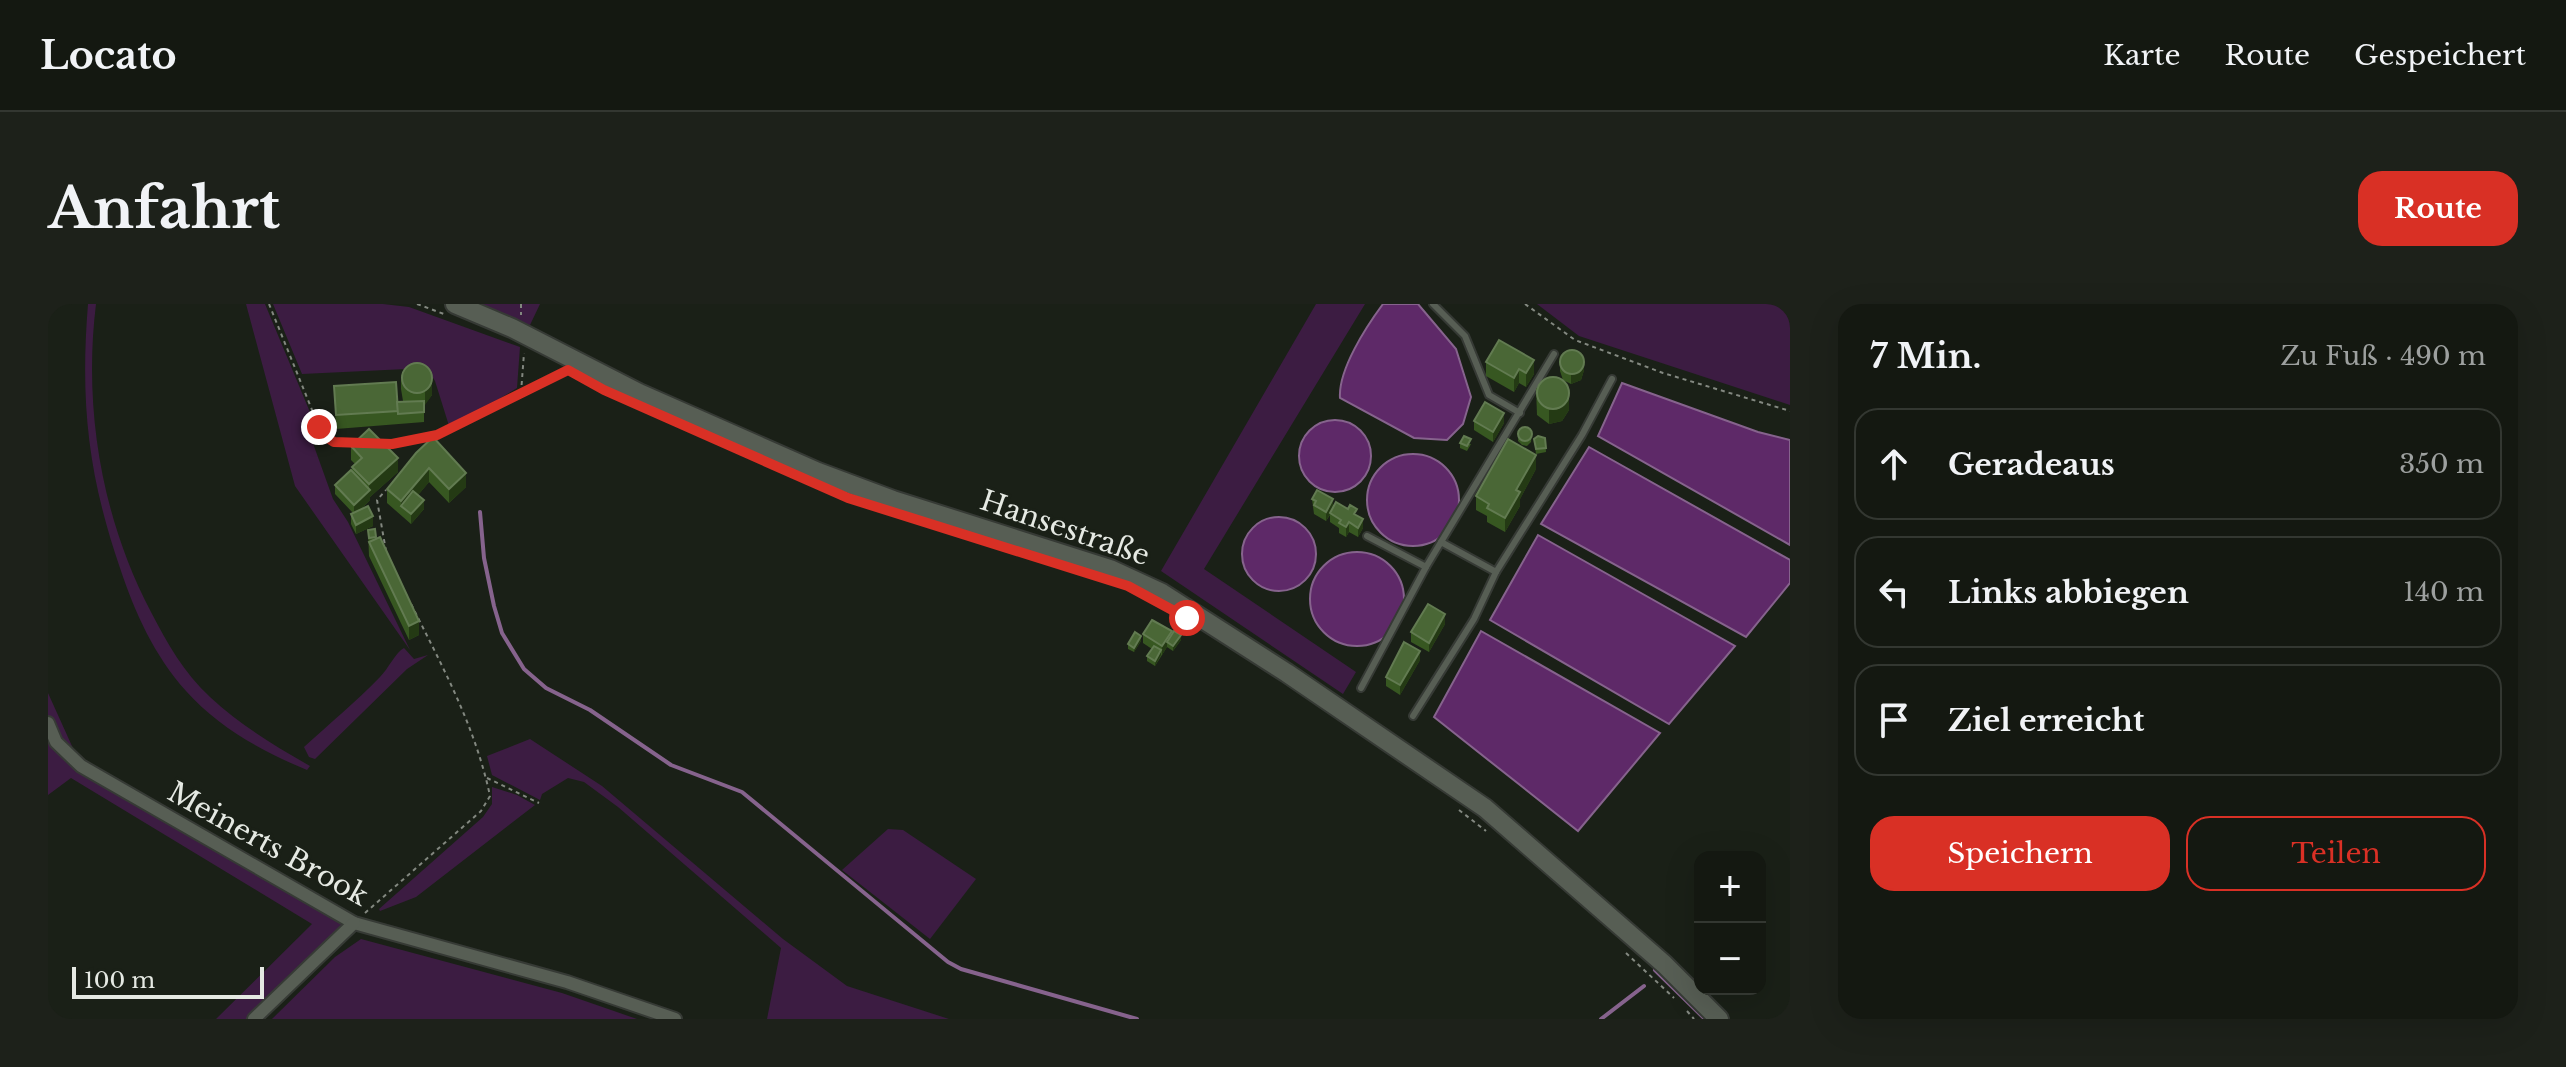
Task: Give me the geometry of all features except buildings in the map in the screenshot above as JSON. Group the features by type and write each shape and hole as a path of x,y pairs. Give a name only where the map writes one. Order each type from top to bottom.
{"street":[{"name":"Hansestraße","path":"455,304 639,393 856,487 1110,569 1162,593 1274,664 1485,808 1653,954 1719,1019"},
{"name":"Meinerts Brook","path":"48,723 56,742 81,766 354,923 567,982 675,1019"},
{"path":"254,1019 354,923"}],"lane":[{"path":"1433,304 1465,336 1489,395 1520,413"},
{"path":"1361,688 1426,567 1554,354"},
{"path":"1413,716 1474,619 1496,572 1582,435 1612,379"},
{"path":"1367,536 1426,567"},
{"path":"1441,542 1496,572"}],"path":[{"path":"269,304 323,435 334,442 363,443"},
{"path":"1525,304 1575,340 1663,373 1790,411"},
{"path":"521,393 524,339"},
{"path":"377,444 437,435 568,370"},
{"path":"427,446 437,435"},
{"path":"387,489 377,500 387,555"},
{"path":"354,923 481,811 490,796 482,758 461,703 407,596"},
{"path":"486,778 539,803"},
{"path":"1453,806 1494,837"},
{"path":"1625,952 1675,998"},
{"path":"1683,1006 1694,1019"}],"shaded area":[{"path":"88,304 96,304 92,383 100,462 120,539 134,576 170,646 201,688 246,726 310,766 307,770 242,737 212,716 186,691 164,663 139,617 109,534 94,469 86,406"},
{"path":"246,304 265,304 317,429 310,435 333,499 348,522 410,650 295,486"},
{"path":"273,304 383,304 409,307 520,347 517,388 450,429 435,381 427,368 302,374"},
{"path":"476,304 540,304 530,325"},
{"path":"1316,304 1365,304 1204,569 1356,672 1343,694 1161,571"},
{"path":"1383,304 1418,304 1456,349 1471,397 1463,424 1447,440 1414,438 1340,398 1348,362"},
{"path":"1537,304 1790,304 1790,405 1579,336"},
{"path":"1622,383 1758,432 1790,440 1790,545 1598,436"},
{"path":"1335,420 1355,426 1365,436 1371,456 1365,476 1355,486 1335,492 1315,486 1305,476 1299,456 1305,436 1315,426"},
{"path":"1589,447 1790,560 1790,583 1746,637 1541,524"},
{"path":"1413,454 1431,457 1446,467 1456,482 1459,500 1456,518 1446,533 1431,543 1413,546 1395,543 1380,533 1370,518 1367,500 1370,482 1380,467 1395,457"},
{"path":"1279,517 1293,520 1305,528 1313,540 1316,554 1313,568 1305,580 1293,588 1279,591 1265,588 1253,580 1245,568 1242,554 1245,540 1253,528 1265,520"},
{"path":"1538,535 1735,646 1669,724 1490,620"},
{"path":"1357,552 1375,555 1390,566 1401,581 1404,599 1401,617 1390,632 1375,643 1357,646 1339,643 1324,632 1313,617 1310,599 1313,581 1324,566 1339,555"},
{"path":"1481,631 1660,733 1578,831 1434,717"},
{"path":"404,648 414,659 428,655 407,669 315,759 309,757 304,747 371,686"},
{"path":"48,693 81,766 354,923 254,1019 216,1019 312,924 71,778 48,795"},
{"path":"530,739 602,786 783,939 847,986 949,1019 767,1019 781,948 618,807 584,782 568,778 542,794 540,800 492,775 487,756"},
{"path":"492,787 535,805 416,897 380,911 483,817 492,804"},
{"path":"888,829 903,830 976,879 930,939 842,870"},
{"path":"361,939 562,993 637,1019 272,1019 335,957"}],"waterway":[{"path":"480,512 484,558 502,633 524,669 546,688 590,710 671,765 742,792 948,962 961,969 1137,1019"},
{"path":"1655,970 1705,1019"},
{"path":"1601,1019 1644,986"}],"route":[{"path":"319,427 323,435 334,442 392,444 437,435 568,370 584,381 848,498 1128,586 1187,618"}]}
